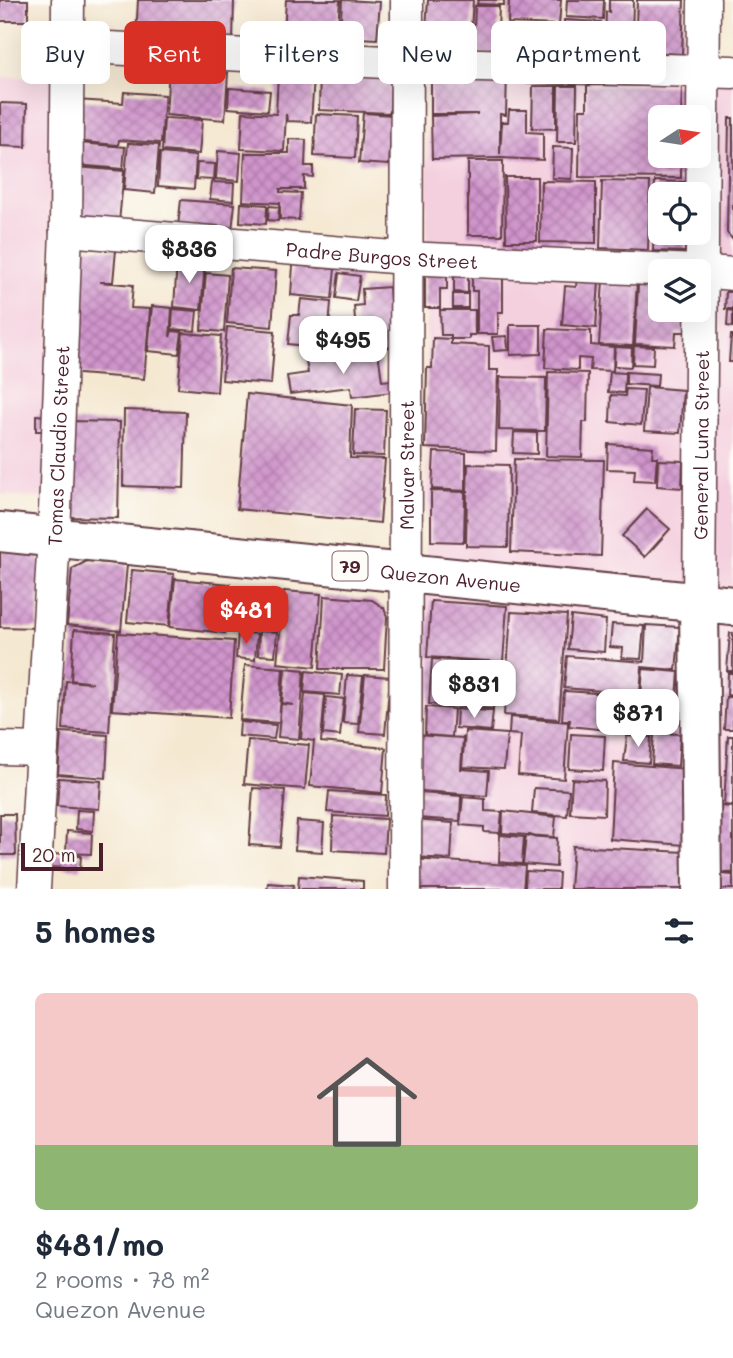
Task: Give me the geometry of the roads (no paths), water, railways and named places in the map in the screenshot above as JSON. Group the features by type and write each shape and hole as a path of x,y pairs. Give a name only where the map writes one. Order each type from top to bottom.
{"main road":[{"name":"Quezon Avenue","path":"0,532 716,605"},
{"name":"General Luna Street","path":"702,889 716,605"}],"street":[{"name":"Tomas Claudio Street","path":"68,0 68,21"},
{"name":"Malvar Street","path":"407,0 407,21"},
{"name":"General Luna Street","path":"700,259 718,72 704,0"},
{"path":"110,48 378,62"},
{"path":"477,65 718,72"},
{"name":"Tomas Claudio Street","path":"34,889 54,536 66,230 68,84"},
{"name":"Malvar Street","path":"405,889 406,84"},
{"name":"Padre Burgos Street","path":"66,230 405,258 648,269"},
{"name":"Padre Burgos Street","path":"711,272 733,274"},
{"name":"General Luna Street","path":"702,322 716,605"},
{"path":"0,748 42,749"}]}
